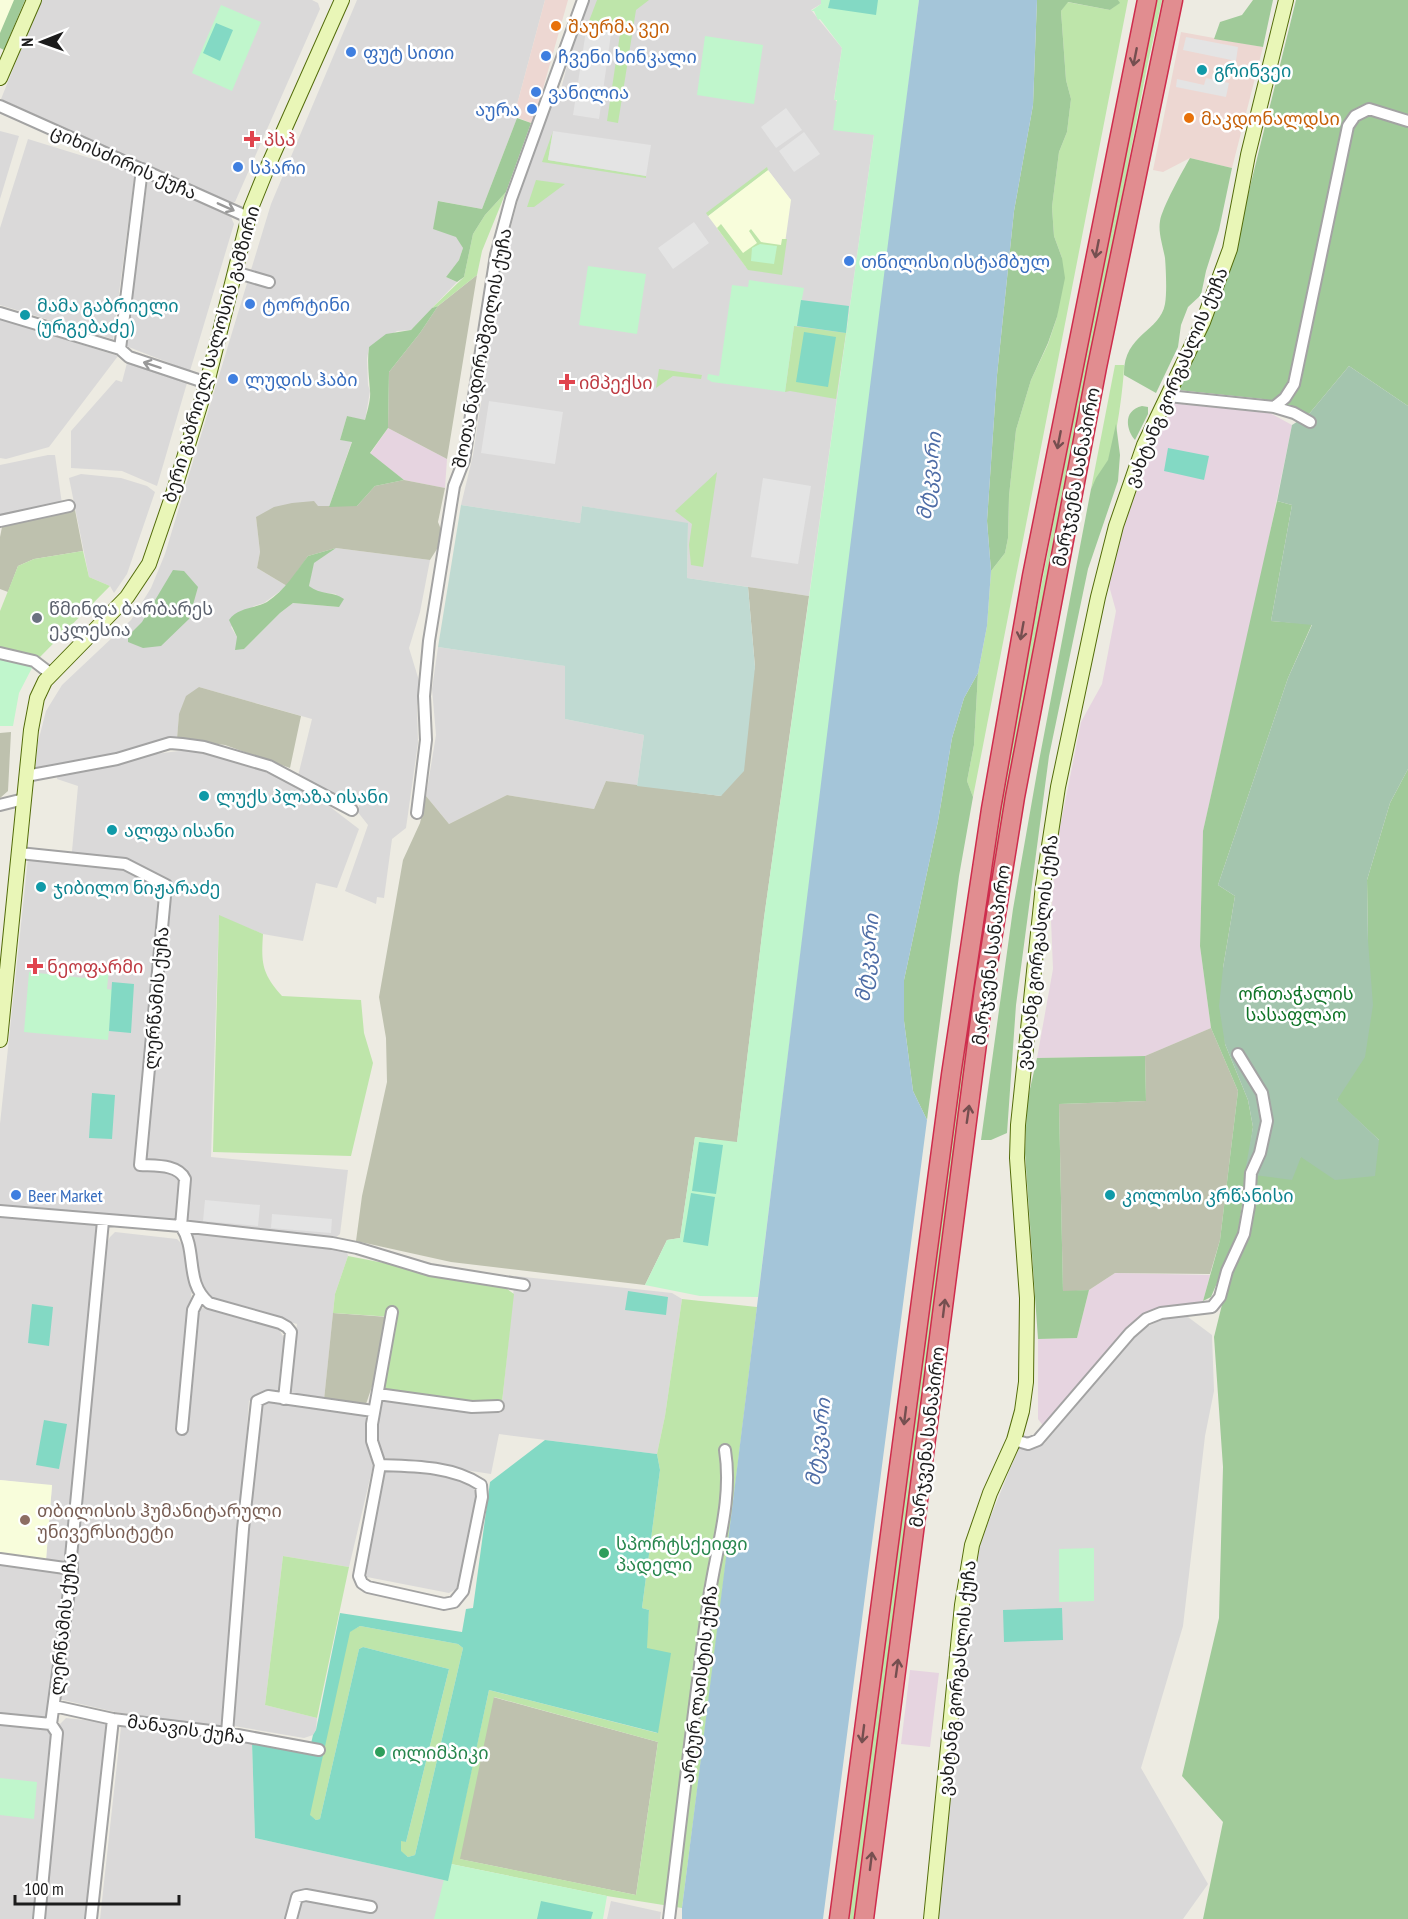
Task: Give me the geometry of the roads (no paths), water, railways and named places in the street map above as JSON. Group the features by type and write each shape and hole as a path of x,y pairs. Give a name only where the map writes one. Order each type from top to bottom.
{"highway":[{"name":"მარჯვენა სანაპირო","path":"839,1919 947,1099 991,809 1034,565 1147,0"},
{"name":"მარჯვენა სანაპირო","path":"864,1919 984,989 1015,797 1097,367 1173,0"}],"street":[{"path":"0,78 34,0"},
{"name":"ბერი გაბრიელ სალოსის გამზირი","path":"0,1040 5,951 20,853 31,730 37,698 51,674 128,597 149,564 207,383 248,217 341,0"},
{"name":"შოთა ნადირაშვილის ქუჩა","path":"417,813 426,740 424,696 429,641 454,486 464,460 496,255 511,199 583,0"},
{"name":"ვახტანგ გორგასლის ქუჩა","path":"931,1919 962,1605 972,1545 990,1494 1014,1440 1022,1411 1027,1361 1027,1298 1017,1158 1018,1125 1043,885 1068,736 1116,526 1144,445 1203,322 1230,249 1248,156 1285,3"},
{"name":"ციხისძირის ქუჩა","path":"0,106 248,217"},
{"path":"1274,407 1285,398 1294,384 1348,126 1355,116 1369,109 1408,121"},
{"path":"120,349 142,169"},
{"path":"235,272 269,282"},
{"path":"0,313 120,349 129,357 207,383"},
{"path":"1168,396 1274,407 1294,413 1310,422"},
{"path":"0,521 69,506"},
{"path":"0,652 34,661 51,674"},
{"path":"26,776 117,759 170,743 182,744 204,747 269,765 352,810"},
{"path":"0,805 24,799"},
{"name":"ლერწამის ქუჩა","path":"20,853 125,864 166,885 140,1165 177,1169 182,1172 185,1179 181,1226"},
{"path":"1014,1440 1028,1444 1038,1440 1130,1333 1146,1319 1161,1313 1212,1307 1220,1297 1227,1271 1244,1234 1251,1173 1260,1153 1267,1121 1262,1093 1238,1054"},
{"path":"0,1211 181,1226 332,1243 357,1248 430,1270 524,1285"},
{"name":"ლერწამის ქუჩა","path":"39,1919 57,1733 51,1724 72,1569 71,1557 103,1221"},
{"path":"181,1226 186,1235 195,1285 200,1296 209,1303 280,1323 291,1332 284,1399"},
{"path":"182,1430 193,1310 200,1296"},
{"path":"380,1465 415,1466 453,1473 467,1476 481,1485 482,1497 463,1592 454,1602 444,1604 368,1587 362,1583 359,1576 380,1465 372,1441 373,1411 392,1312"},
{"path":"378,1394 472,1407 498,1406"},
{"path":"227,1733 242,1540 257,1401 268,1396 373,1411"},
{"name":"არტურ ლაისტის ქუჩა","path":"669,1919 709,1599 727,1500 728,1465 725,1450"},
{"path":"0,1559 72,1569"},
{"name":"მანავის ქუჩა","path":"54,1706 113,1719 227,1733 319,1750"},
{"path":"0,1719 51,1724"},
{"path":"91,1919 113,1719"},
{"path":"291,1919 297,1897 306,1895 371,1907"}],"water":[{"name":"მტკვარი","path":"919,0 1037,0 1033,105 1014,211 997,375 987,521 991,571 987,626 978,673 964,698 952,738 938,821 904,980 904,1021 913,1091 927,1120 823,1919 682,1919 682,1908"}],"place":[{"name":"შაურმა ვეი","path":"556,26"},
{"name":"ფუტ სითი","path":"351,52"},
{"name":"ჩვენი ხინკალი","path":"546,56"},
{"name":"გრინვეი","path":"1202,70"},
{"name":"ვანილია","path":"536,92"},
{"name":"აურა","path":"532,109"},
{"name":"მაკდონალდსი","path":"1189,118"},
{"name":"პსპ","path":"252,139"},
{"name":"სპარი","path":"238,167"},
{"name":"თნილისი ისტამბულ","path":"849,261"},
{"name":"ტორტინი","path":"250,304"},
{"name":"მამა გაბრიელი (ურგებაძე)","path":"25,315"},
{"name":"ლუდის ჰაბი","path":"233,379"},
{"name":"იმპექსი","path":"567,382"},
{"name":"წმინდა ბარბარეს ეკლესია","path":"37,618"},
{"name":"ლუქს პლაზა ისანი","path":"204,796"},
{"name":"ალფა ისანი","path":"112,830"},
{"name":"ჯიბილო ნიჟარაძე","path":"41,887"},
{"name":"ნეოფარმი","path":"35,966"},
{"name":"Beer Market","path":"16,1195"},
{"name":"კოლოსი კრწანისი","path":"1110,1195"},
{"name":"თბილისის ჰუმანიტარული უნივერსიტეტი","path":"25,1520"},
{"name":"სპორტსქეიფი პადელი","path":"604,1553"},
{"name":"ოლიმპიკი","path":"380,1752"}],"park label":[{"name":"ორთაჭალის სასაფლაო","path":"1296,1003"}]}
